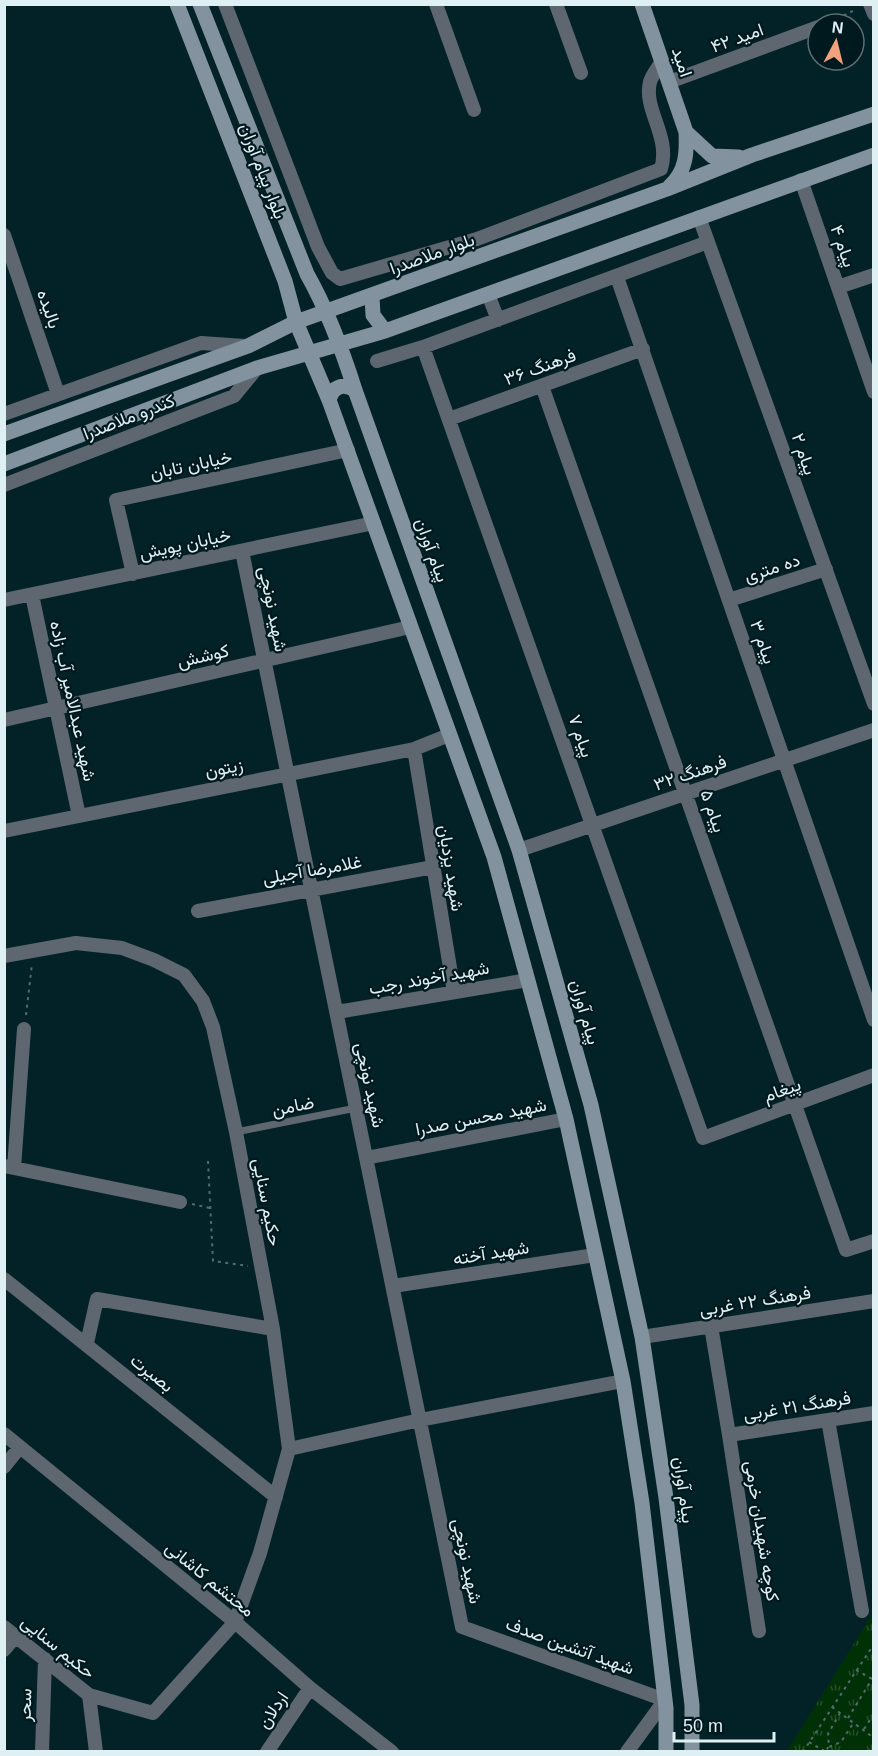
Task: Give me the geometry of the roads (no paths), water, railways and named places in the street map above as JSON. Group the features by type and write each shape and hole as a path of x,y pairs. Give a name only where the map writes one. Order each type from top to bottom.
{"main road":[{"name":"بلوار پیام آوران","path":"177,4 285,281 296,322 308,354"},
{"name":"بلوار پیام آوران","path":"200,4 307,274 328,310"},
{"name":"امید","path":"642,4 686,132 687,154 681,176 667,189"},
{"name":"بلوار ملاصدرا","path":"4,434 248,346 296,322 328,310 667,189 752,155 873,114"},
{"name":"امید","path":"686,132 712,156 730,159 752,155"},
{"path":"4,464 257,368 385,332 873,155"},
{"path":"285,281 301,283 307,274"},
{"path":"372,296 373,315 385,332"},
{"name":"پیام آوران","path":"328,310 519,850 591,1105 642,1337 666,1498 692,1705 692,1752"},
{"path":"248,346 254,346 263,356 257,368"},
{"path":"308,354 348,450 494,857 566,1119 623,1381 642,1503 665,1700 666,1752"},
{"path":"329,400 332,392 339,386 347,386 355,390"},
{"path":"580,1182 606,1177"}],"street":[{"path":"225,4 318,247 332,273 340,279 477,239 661,169 666,154 649,92 650,80 662,62"},
{"path":"436,4 474,110"},
{"path":"556,4 581,73"},
{"path":"870,4 873,15"},
{"name":"امید ۴۲","path":"669,82 806,31"},
{"name":"پیام ۴","path":"801,180 873,392"},
{"name":"پیام ۲","path":"699,217 873,704"},
{"name":"بالیده","path":"4,235 58,394"},
{"path":"447,269 477,239"},
{"path":"377,361 423,347 708,242"},
{"path":"838,287 873,275"},
{"name":"پیام ۳","path":"617,277 873,1020"},
{"path":"488,294 498,320"},
{"path":"4,414 201,343 248,346"},
{"name":"پیام ۷","path":"423,347 703,1138"},
{"name":"فرهنگ ۳۶","path":"449,419 643,349"},
{"name":"کندرو ملاصدرا","path":"4,485 234,396 257,368"},
{"name":"پیام ۵","path":"542,386 688,793 846,1250 873,1241"},
{"name":"خیابان تابان","path":"133,574 116,500 348,450"},
{"name":"خیابان پویش","path":"4,600 374,523"},
{"name":"شهید نونچی","path":"242,551 462,1627"},
{"name":"ده متری","path":"729,600 826,569"},
{"name":"شهید عبدالامیر آب زاده","path":"32,595 79,816"},
{"name":"کوشش","path":"4,720 410,627"},
{"name":"فرهنگ ۳۲","path":"519,850 873,730"},
{"name":"زیتون","path":"4,831 414,749 449,735"},
{"name":"شهید یزدیان","path":"414,749 454,992"},
{"name":"غلامرضا آجیلی","path":"198,911 311,888 433,867"},
{"name":"حکیم سنایی","path":"4,956 76,943 122,948 184,975 203,1001 213,1028 236,1132 273,1329 289,1449 260,1553 235,1622"},
{"name":"شهید آخوند رجب","path":"337,1012 528,980"},
{"path":"24,1029 9,1167 180,1202"},
{"name":"پیغام","path":"703,1138 873,1075"},
{"name":"شهید محسن صدرا","path":"366,1158 566,1119"},
{"name":"شهید آخته","path":"393,1286 595,1255"},
{"name":"بصیرت","path":"4,1279 87,1343 276,1497"},
{"path":"87,1343 97,1299 273,1329"},
{"name":"فرهنگ ۲۲ غربی","path":"642,1337 873,1300"},
{"name":"فرهنگ ۲۱ غربی","path":"711,1326 729,1436 873,1413"},
{"path":"289,1449 420,1420 623,1381"},
{"path":"828,1420 862,1611"},
{"name":"محتشم کاشانی","path":"4,1434 235,1622 310,1688 392,1752"},
{"name":"کوچه شهیدان خرمی","path":"729,1436 759,1631"},
{"path":"4,1467 20,1447"},
{"path":"96,1752 89,1695 153,1713 235,1622"},
{"name":"شهید آتشین صدف","path":"462,1627 665,1700"},
{"path":"4,1650 10,1632"},
{"name":"حکیم سنایی","path":"10,1632 89,1695"},
{"name":"سحر","path":"42,1752 45,1659"},
{"name":"اردلان","path":"267,1752 310,1688"},
{"path":"627,1752 665,1700"}],"lane":[{"name":"ضامن","path":"236,1132 356,1108"}]}
